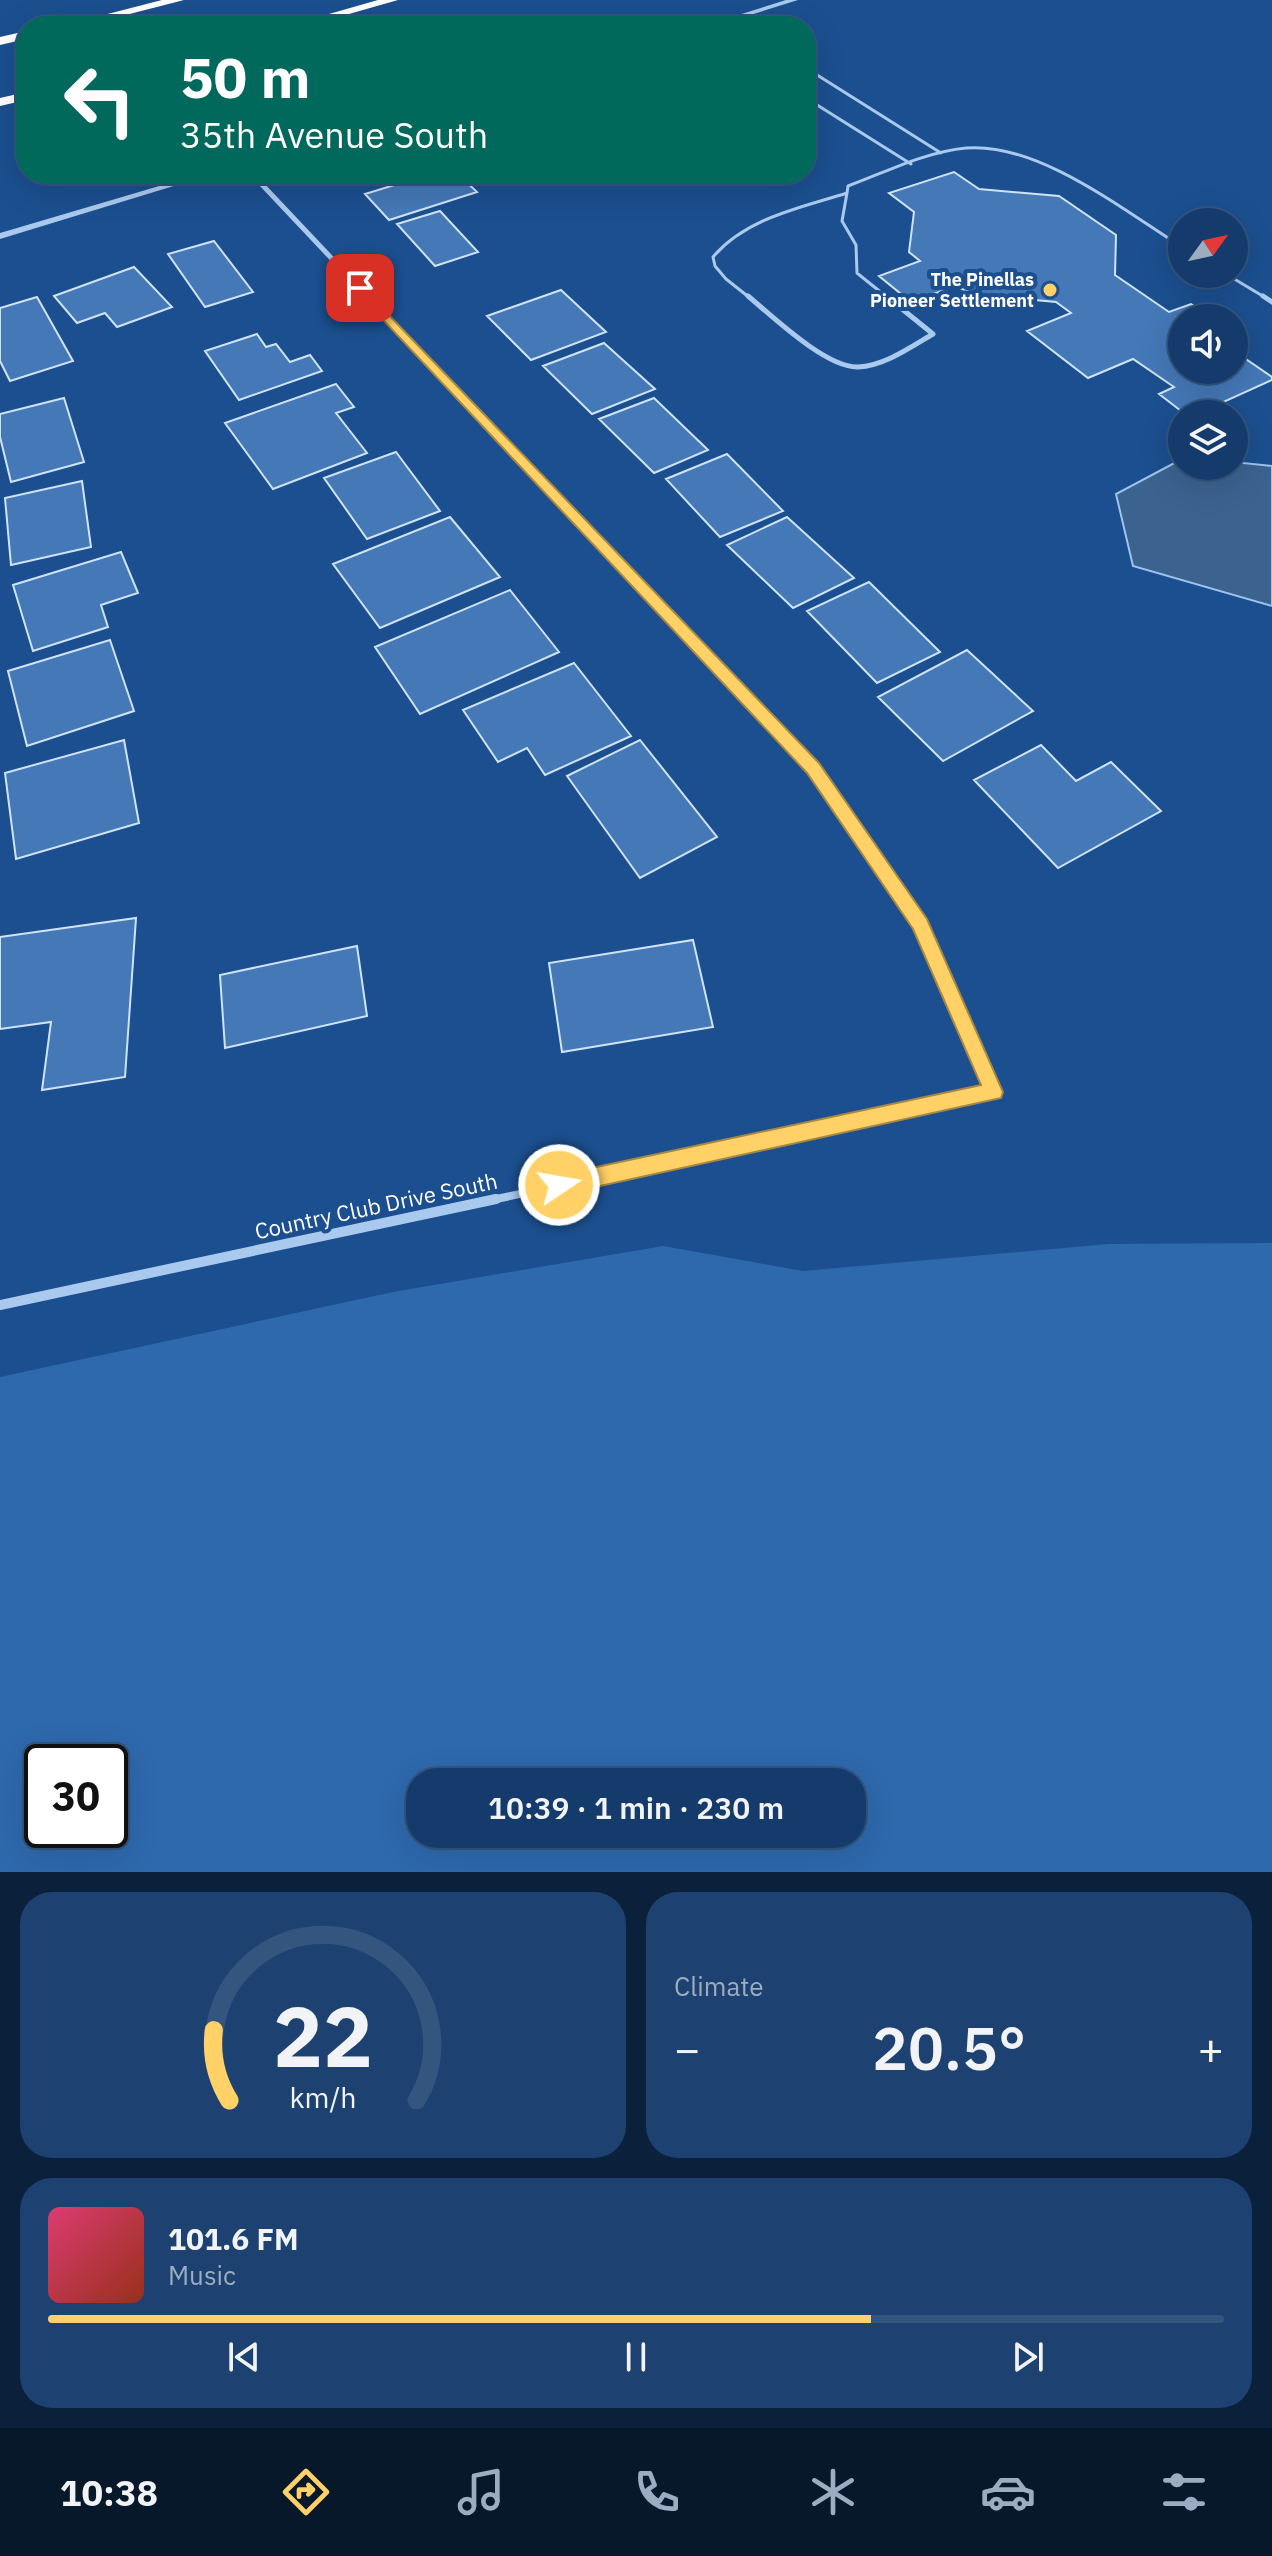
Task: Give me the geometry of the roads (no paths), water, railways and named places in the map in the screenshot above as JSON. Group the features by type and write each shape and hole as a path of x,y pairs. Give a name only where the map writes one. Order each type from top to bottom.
{"highway":[{"path":"110,16 178,0"},
{"path":"331,16 392,0"}],"street":[{"path":"740,16 794,0"},
{"path":"0,236 175,184"},
{"name":"Country Club Drive South","path":"0,1305 994,1092 920,924 813,768 261,184"}],"lane":[{"path":"816,74 941,153"},
{"path":"816,104 911,164"},
{"path":"847,193 765,219 719,248 713,257 715,266 726,279 825,356 850,367 861,367 910,348 933,334 857,273 856,245 842,221 847,193 848,186 941,153 982,147 1008,151 1056,171 1168,239"},
{"path":"1248,287 1272,302"}],"place":[{"name":"The Pinellas Pioneer Settlement","path":"1050,290"}]}
